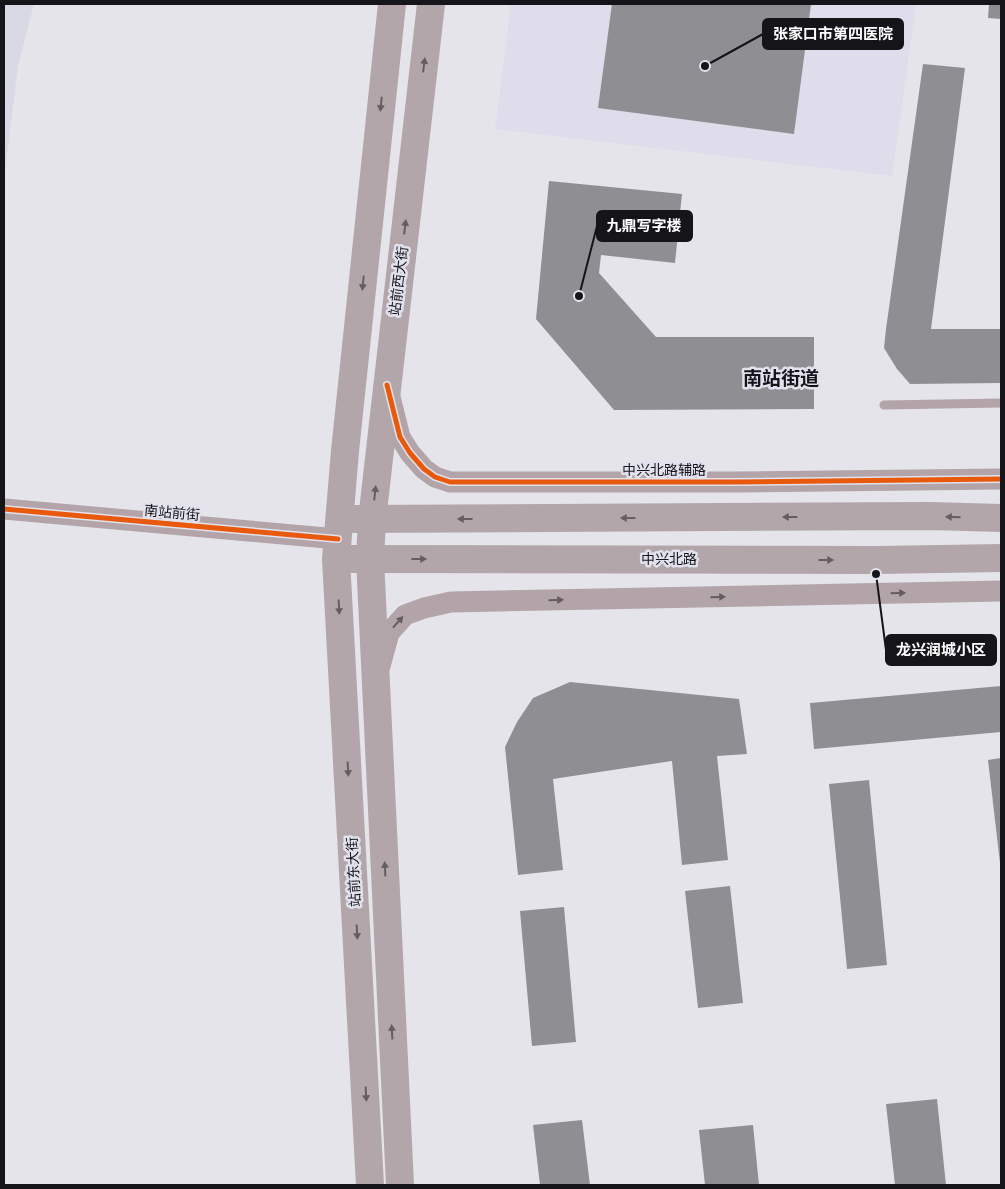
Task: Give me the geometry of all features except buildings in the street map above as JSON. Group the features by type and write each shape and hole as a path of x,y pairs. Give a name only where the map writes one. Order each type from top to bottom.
{"main road":[{"path":"338,539 392,4"},
{"name":"站前西大街","path":"370,559 372,520 431,4"},
{"path":"338,539 372,520 929,516 1001,518"},
{"name":"中兴北路","path":"338,539 370,559 878,560 1001,558"},
{"name":"站前东大街","path":"338,539 370,1185"},
{"path":"370,559 400,1185"}],"street":[{"name":"中兴北路辅路","path":"387,385 400,437 410,453 424,469 435,477 450,482 734,482 1001,479"},
{"name":"南站前街","path":"4,509 338,539"},
{"path":"376,683 389,633 405,615 424,608 451,602 1001,591"}],"lane":[{"path":"884,405 1001,403"}],"shaded area":[{"path":"4,4 34,4 18,66 4,179"},
{"path":"511,4 916,4 892,176 495,129"}],"cycle path":[{"path":"387,385 400,437 410,453 424,469 435,477 450,482 734,482 1001,479"},
{"path":"4,509 338,539"}],"place":[{"name":"张家口市第四医院","path":"705,66"},
{"name":"九鼎写字楼","path":"579,296"},
{"name":"龙兴润城小区","path":"876,574"}],"district":[{"name":"南站街道","path":"781,379"}]}
